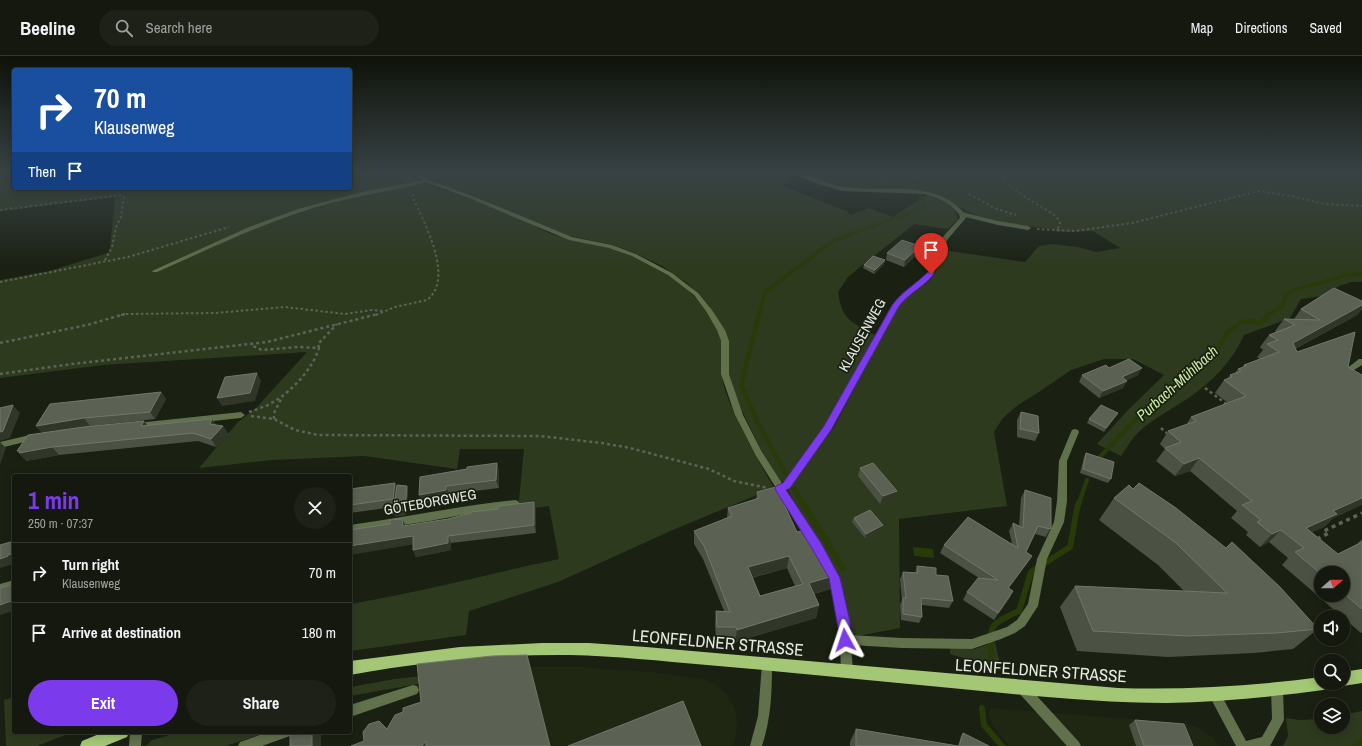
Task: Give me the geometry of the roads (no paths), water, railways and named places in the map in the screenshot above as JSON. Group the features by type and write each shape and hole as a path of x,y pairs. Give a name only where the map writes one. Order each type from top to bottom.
{"main road":[{"name":"LEONFELDNER STRASSE","path":"352,668 414,657 540,649 612,651 847,671 1021,688 1120,695 1214,693 1278,689 1314,684"},
{"path":"1350,679 1362,676"},
{"path":"86,746 117,734"}],"street":[{"path":"155,271 251,228 300,210 326,203"},
{"path":"485,203 562,236 610,246 634,254 664,270 692,291 709,310 721,330 725,341 725,374 733,399 759,454 817,546 834,578 844,622 847,671"},
{"path":"950,203 958,208 962,214 998,223 1028,228"},
{"name":"KLAUSENWEG","path":"780,489 786,485 828,428 895,305 905,294 923,282 931,274 944,239 951,230 960,223 963,218 962,214"},
{"path":"1362,361 1350,369 1354,377 1362,384"},
{"path":"130,427 241,415"},
{"path":"845,640 972,644 997,636 1016,627 1024,620 1033,606 1042,559 1059,522 1062,500 1063,461 1075,432"},
{"path":"0,445 44,436"},
{"name":"GÖTEBORGWEG","path":"352,529 430,517 477,508 515,504"},
{"path":"0,588 12,585"},
{"path":"756,746 766,704 767,664"},
{"path":"1021,688 1075,746"},
{"path":"1249,746 1266,742 1278,720 1278,689"},
{"path":"352,710 413,690"},
{"path":"1214,693 1242,746"},
{"path":"135,746 136,734"},
{"path":"244,746 280,734"}],"waterway":[{"path":"759,315 765,292 833,241 925,207 923,203"},
{"name":"Purbach-Mühlbach","path":"1268,315 1283,306 1286,295 1292,291 1347,275 1362,274"},
{"path":"759,314 741,385 759,425 785,473"},
{"name":"Purbach-Mühlbach","path":"1098,459 1135,420 1218,348 1227,332 1242,322 1251,321 1259,323 1264,321 1268,315"},
{"name":"Purbach-Mühlbach","path":"1079,503 1087,480"},
{"path":"794,489 803,503"},
{"path":"802,502 843,568"},
{"name":"Purbach-Mühlbach","path":"991,661 992,628 1000,620 1019,611 1031,572 1070,547 1079,502"},
{"name":"Purbach-Mühlbach","path":"982,708 984,725 1002,746"},
{"path":"1356,746 1362,741"}]}
